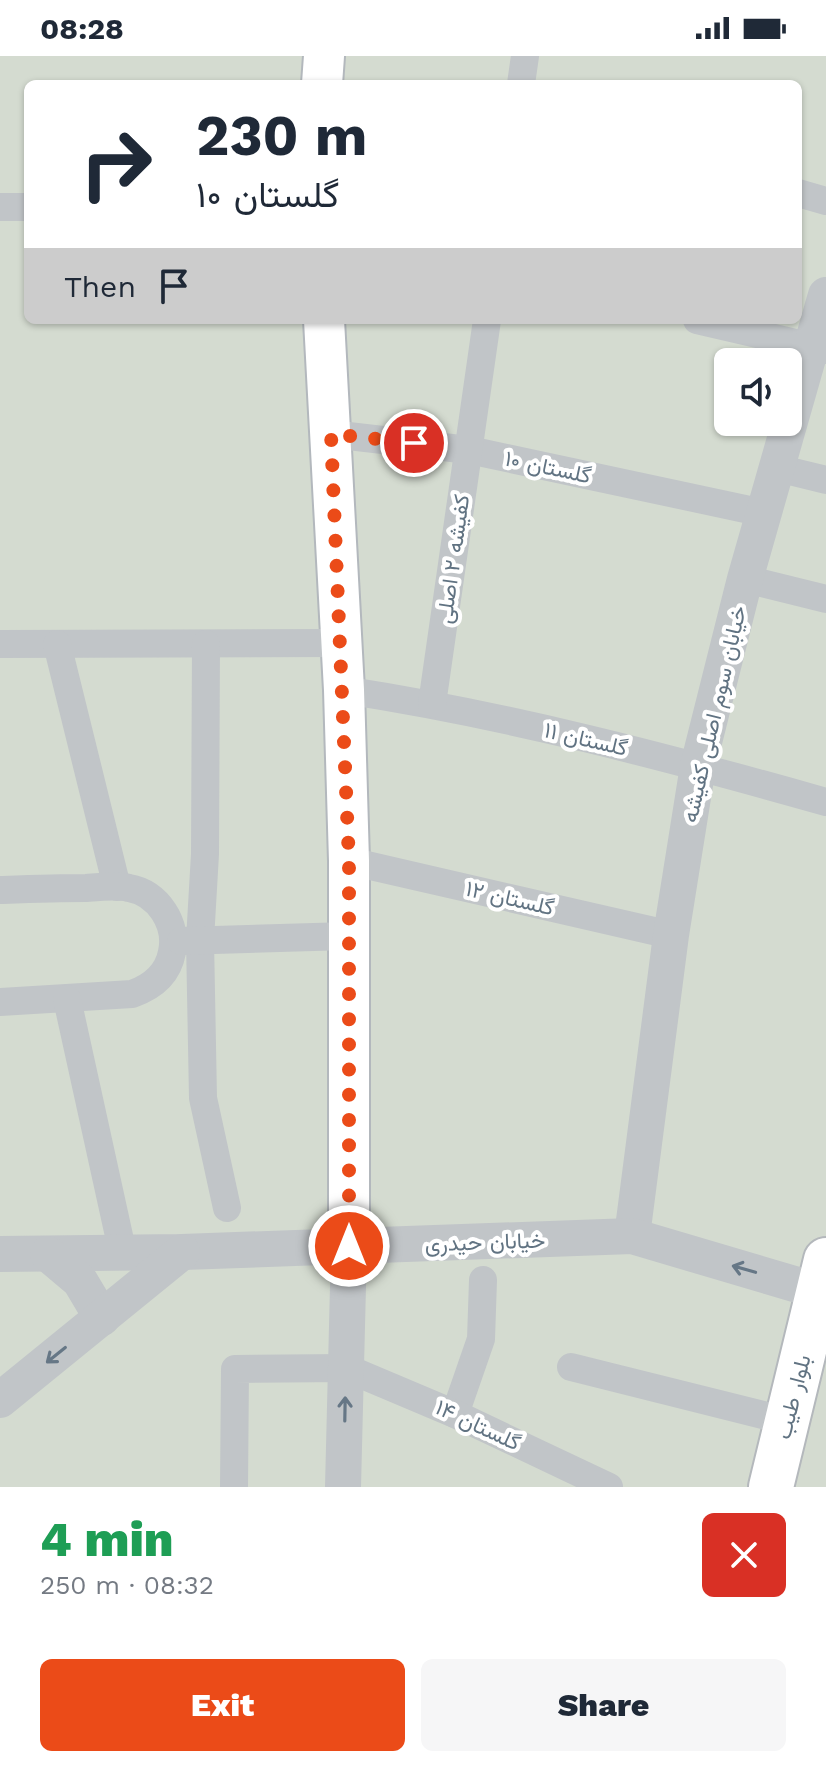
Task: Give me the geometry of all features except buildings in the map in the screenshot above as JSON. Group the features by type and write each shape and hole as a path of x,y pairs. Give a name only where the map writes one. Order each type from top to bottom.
{"main road":[{"path":"324,324 344,690 349,861 349,1246"},
{"name":"بلوار طیب","path":"771,1487 822,1275"}],"street":[{"path":"522,80 525,56"},
{"path":"802,194 826,201"},
{"path":"0,207 24,207"},
{"name":"خیابان سوم اصلی کفیشه","path":"632,1236 671,935 698,766 745,579 777,468 818,348 826,295"},
{"name":"کفیشه ۲ اصلی","path":"432,704 486,324"},
{"path":"714,324 818,348"},
{"name":"گلستان ۱۰","path":"331,434 469,450 764,513"},
{"path":"777,468 826,480"},
{"path":"745,579 826,599"},
{"path":"0,644 341,643"},
{"path":"57,644 117,887"},
{"path":"206,644 205,854 186,941 203,1098 227,1208"},
{"name":"گلستان ۱۱","path":"344,690 432,704 698,766 826,802"},
{"name":"گلستان ۱۲","path":"349,861 671,935"},
{"path":"0,890 130,888 152,898 186,941"},
{"path":"0,1002 132,994 143,990 162,975 172,953 186,941 348,936"},
{"path":"67,999 123,1254"},
{"name":"خیابان حیدری","path":"0,1254 123,1254 632,1236 822,1275"},
{"path":"343,1487 349,1246"},
{"path":"0,1400 182,1252"},
{"path":"48,1254 80,1281 102,1318"},
{"path":"455,1414 481,1339 483,1280"},
{"path":"571,1367 787,1421"},
{"path":"234,1487 235,1369 346,1368"},
{"name":"گلستان ۱۴","path":"346,1368 455,1414 609,1487"}],"shaded area":[{"path":"0,56 826,56 826,1487 0,1487"}],"route":[{"path":"349,1246 349,861 331,434 414,443"}]}
